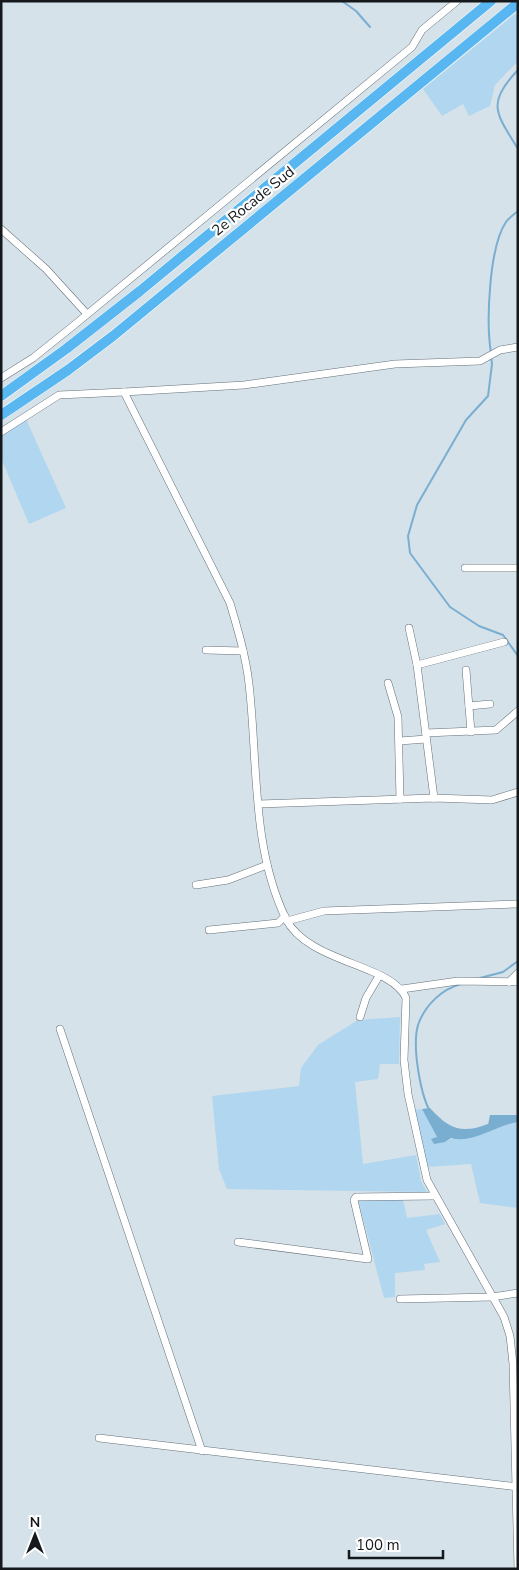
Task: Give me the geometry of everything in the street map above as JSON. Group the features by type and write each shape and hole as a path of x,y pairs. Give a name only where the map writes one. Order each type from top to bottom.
{"highway":[{"name":"2e Rocade Sud","path":"1,396 58,355 140,291 491,1"},
{"name":"2e Rocade Sud","path":"1,415 68,370 113,336 518,3"}],"street":[{"path":"1,378 33,358 412,46 422,30 457,1"},
{"path":"1,229 46,269 87,314"},
{"path":"1,432 59,395 244,385 395,364 480,361 500,350 518,347"},
{"path":"124,392 230,603 243,651 249,683 259,804 267,865 286,918 301,939 315,948 379,976 402,989 406,998 404,1060 408,1094 427,1180 434,1196 504,1317 510,1336 517,1487 518,1569"},
{"path":"465,568 518,568"},
{"path":"408,628 417,665 434,798"},
{"path":"417,665 504,642"},
{"path":"206,650 243,651"},
{"path":"466,670 472,732"},
{"path":"388,683 398,717 400,799"},
{"path":"470,706 490,704"},
{"path":"400,741 426,736 496,730 518,711"},
{"path":"259,804 434,798 492,800 518,792"},
{"path":"196,885 222,882 267,865"},
{"path":"209,930 278,923 286,918 324,911 518,904"},
{"path":"509,982 518,973"},
{"path":"360,1017 366,998 379,976"},
{"path":"402,989 458,981 518,982"},
{"path":"60,1029 202,1451"},
{"path":"238,1242 368,1259 354,1200 356,1197 434,1196"},
{"path":"400,1299 492,1297 518,1293"},
{"path":"98,1438 517,1487"}],"shaded area":[{"path":"515,14 518,16 518,61 495,85 490,106 469,116 463,104 442,116 423,89"},
{"path":"26,419 66,508 29,524 1,458 1,436"},
{"path":"400,1017 399,1064 380,1064 378,1079 355,1082 363,1164 416,1155 421,1181 427,1192 227,1189 219,1169 212,1096 299,1086 301,1068 318,1045 358,1020"},
{"path":"430,1108 444,1121 456,1128 470,1129 488,1125 490,1115 518,1115 518,1122 476,1136 459,1139 451,1138 445,1142 434,1144 431,1139 437,1137 422,1109"},
{"path":"422,1109 437,1137 445,1142 456,1138 481,1134 518,1122 518,1208 480,1203 471,1164 427,1167 414,1110"},
{"path":"358,1199 403,1200 407,1218 440,1214 445,1224 426,1230 440,1262 424,1264 425,1270 395,1273 395,1297 384,1298"}],"waterway":[{"path":"342,1 356,11 370,27"},
{"path":"518,70 501,92 498,101 500,118 518,149"},
{"path":"491,353 489,305 492,266 500,234 506,222 518,211"},
{"path":"491,357 492,364 488,396 466,420 417,505 408,536 410,553 450,607 479,626 503,635 518,656"},
{"path":"480,978 503,972 518,961"},
{"path":"461,984 447,990 435,999 425,1011 418,1025 416,1034 418,1071 428,1107 441,1125 460,1135 502,1120 518,1118"}]}
